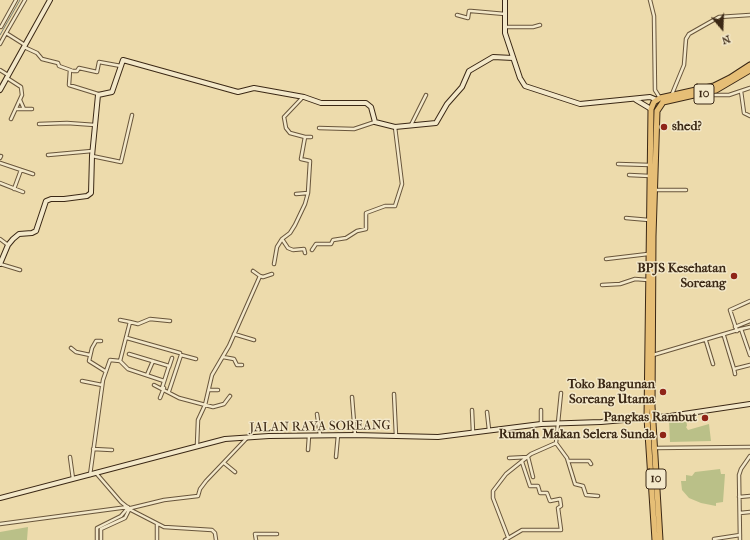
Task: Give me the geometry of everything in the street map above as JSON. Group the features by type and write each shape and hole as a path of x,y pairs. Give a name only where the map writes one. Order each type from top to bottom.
{"highway":[{"name":"10","path":"658,99 672,95 699,92 726,80 750,65"},
{"name":"10","path":"655,540 650,418 648,280 651,260 648,254 657,111 664,102 726,86 750,70"},
{"path":"651,109 658,99"},
{"name":"10","path":"651,109 650,176 652,190 652,356 650,418 654,448 660,540"}],"street":[{"path":"0,27 16,0"},
{"path":"0,44 25,0"},
{"path":"0,90 50,0"},
{"path":"505,0 506,38 524,86 580,104 635,100 652,97 658,99"},
{"path":"650,0 652,5 654,26 655,90 658,99"},
{"path":"457,15 468,18 470,11 506,14"},
{"path":"672,95 684,66 686,39 689,34 719,17 750,15"},
{"path":"505,27 533,27 540,25"},
{"path":"6,33 37,53 42,59 70,70 76,71 79,68 97,72 99,62 122,66"},
{"path":"319,128 354,129 375,122 394,127 436,123 447,104 462,87 468,72 493,57 513,58"},
{"path":"70,70 69,85 98,94 112,92 125,60 238,92 254,88 303,96 321,103 368,104 371,107 375,122"},
{"path":"0,70 20,86 22,95 11,119"},
{"path":"699,92 720,96 750,88"},
{"path":"741,91 744,113 750,116"},
{"path":"20,270 0,264 8,245 19,234 35,232 45,203 49,199 71,198 90,194 92,189 92,153 98,94"},
{"path":"411,126 426,95"},
{"path":"303,96 285,114 284,120 286,128 290,133 311,137"},
{"path":"20,99 24,109"},
{"path":"635,100 651,109"},
{"path":"16,109 32,109"},
{"path":"48,155 92,153 121,162 132,115"},
{"path":"39,124 67,123 95,125"},
{"path":"312,250 316,244 331,244 333,240 346,238 357,231 366,229 366,213 386,206 395,206 402,184 394,127"},
{"path":"274,264 277,248 282,239 290,233 306,204 310,161 301,160 305,137"},
{"path":"0,163 33,174"},
{"path":"618,164 651,165"},
{"path":"14,190 21,170"},
{"path":"629,175 650,176"},
{"path":"0,183 14,190 23,192"},
{"path":"652,190 686,190"},
{"path":"296,194 308,193"},
{"path":"626,218 649,220"},
{"path":"0,239 8,245"},
{"path":"282,239 288,248 293,250 304,249 305,253"},
{"path":"606,259 648,254"},
{"path":"253,272 264,277 272,274"},
{"path":"197,446 198,420 210,390 212,375 223,357 260,276"},
{"path":"602,285 620,284 636,279 648,280"},
{"path":"737,331 730,310 750,301"},
{"path":"120,320 138,324 150,319 170,321"},
{"path":"735,327 750,321"},
{"path":"120,361 130,322"},
{"path":"652,356 724,336 750,327"},
{"path":"741,329 749,346 750,356"},
{"path":"234,334 254,340"},
{"path":"724,336 735,374"},
{"path":"126,338 180,353"},
{"path":"101,341 96,340 89,361 105,371"},
{"path":"706,341 713,364"},
{"path":"71,348 76,352 90,355"},
{"path":"129,354 169,367"},
{"path":"169,391 182,355 196,359"},
{"path":"223,357 234,359 237,365 242,365"},
{"path":"160,398 172,358"},
{"path":"90,475 102,385 105,371 110,359 120,361 125,367 164,381"},
{"path":"147,376 153,361"},
{"path":"734,369 750,365"},
{"path":"82,381 102,385"},
{"path":"154,385 169,391 179,398 205,405 220,406 226,402 230,396"},
{"path":"210,390 218,390"},
{"path":"561,393 556,443 568,461 574,484 583,486 586,495 598,496"},
{"path":"394,394 396,436"},
{"path":"352,397 355,435"},
{"name":"JALAN RAYA SOREANG","path":"0,498 225,439 247,437 338,435 431,437 541,424 650,418 750,404"},
{"path":"472,410 474,433"},
{"path":"541,410 541,424"},
{"path":"487,412 489,431"},
{"path":"317,414 320,436"},
{"path":"336,457 338,435"},
{"path":"308,450 309,436"},
{"path":"0,524 129,508 164,500 198,496 200,489 247,437"},
{"path":"508,537 493,494 506,474 535,451 556,443"},
{"path":"654,448 750,446"},
{"path":"93,449 112,450"},
{"path":"740,540 740,472 750,456"},
{"path":"70,457 73,479"},
{"path":"509,458 528,457"},
{"path":"528,457 533,477"},
{"path":"568,461 590,461 591,464"},
{"path":"505,540 508,537 526,529 561,529 558,508 561,506 560,499 550,501 547,493 540,494 538,486 530,486 522,462"},
{"path":"224,463 235,472"},
{"path":"96,473 129,508 157,524 164,527 212,530 215,532 216,540"},
{"path":"739,497 750,496"},
{"path":"97,540 97,528 121,516 129,508"},
{"path":"101,540 100,530 124,518 129,508"},
{"path":"740,513 750,512"},
{"path":"156,540 157,524"},
{"path":"256,540 255,534 277,534"},
{"path":"714,539 740,535"}],"green space":[{"path":"686,417 686,427 688,430 709,424 711,441 670,442 669,420"},
{"path":"720,469 721,474 725,474 723,502 716,503 716,506 701,503 689,498 682,490 681,481 686,481 686,475 692,476 695,472"},
{"path":"28,527 27,540 0,540 0,532"}],"waterway":[{"path":"0,35 20,0"}],"place":[{"name":"shed?","path":"664,127"},
{"name":"BPJS Kesehatan Soreang","path":"734,276"},
{"name":"Toko Bangunan Soreang Utama","path":"663,392"},
{"name":"Pangkas Rambut","path":"705,418"},
{"name":"Rumah Makan Selera Sunda","path":"663,435"}]}
